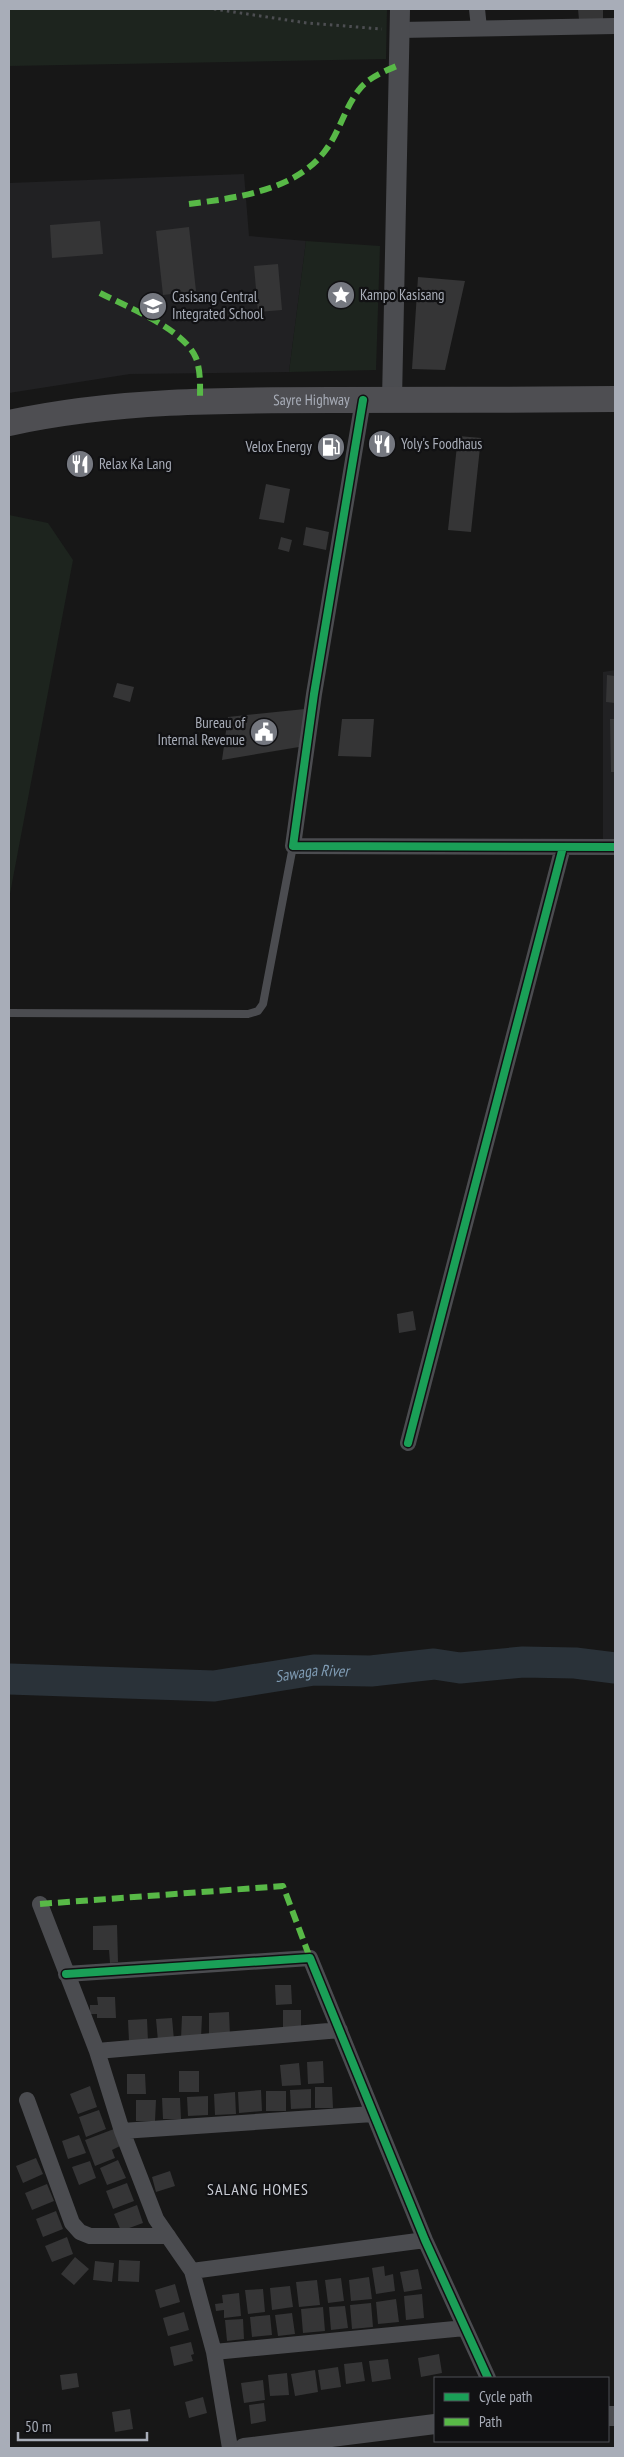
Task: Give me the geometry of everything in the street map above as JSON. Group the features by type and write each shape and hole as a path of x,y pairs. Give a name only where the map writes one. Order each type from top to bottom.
{"highway":[{"name":"Sayre Highway","path":"9,424 55,413 151,403 235,400 615,399"}],"street":[{"path":"392,400 400,9"},
{"path":"477,9 479,28"},
{"path":"400,30 615,26"},
{"path":"363,400 314,694 293,846 615,847"},
{"path":"408,1443 563,847"},
{"path":"40,1904 66,1974 98,2051 122,2131 156,2219 192,2271 214,2352 230,2448"},
{"path":"66,1974 310,1958 425,2240 488,2377"},
{"path":"98,2051 340,2030"},
{"path":"27,2100 72,2223 80,2232 90,2236 168,2236"},
{"path":"122,2131 373,2114"},
{"path":"192,2271 425,2240"},
{"path":"214,2352 465,2328"},
{"path":"244,2448 434,2424"}],"lane":[{"path":"9,1012 248,1014 258,1011 263,1004 293,846"}],"path":[{"path":"214,9 307,22 400,30"}],"shaded area":[{"path":"9,9 387,9 386,59 9,66"},
{"name":"Casisang Central Integrated School","path":"244,174 249,236 306,241 289,372 130,374 9,393 9,183"},
{"path":"306,241 380,246 376,370 289,372"},
{"path":"9,515 48,523 73,560 9,899"},
{"path":"615,670 615,843 603,843 603,672"}],"building":[{"path":"578,9 603,9 603,20 579,20"},
{"path":"100,221 103,254 52,258 50,225"},
{"path":"189,227 196,291 163,295 156,231"},
{"path":"278,264 282,310 258,312 254,266"},
{"path":"418,277 465,281 445,370 412,369"},
{"path":"458,436 481,438 471,532 448,530"},
{"path":"266,484 290,489 284,523 259,519"},
{"path":"306,527 329,532 326,550 303,545"},
{"path":"281,537 292,540 289,552 278,549"},
{"path":"607,675 615,676 615,703 606,702"},
{"path":"117,683 134,687 130,702 113,697"},
{"name":"Bureau of Internal Revenue","path":"305,709 299,747 222,760 228,717"},
{"path":"342,719 374,719 371,757 338,756"},
{"path":"610,719 615,719 615,772 611,772"},
{"path":"413,1311 416,1330 399,1333 397,1314"},
{"path":"117,1925 118,1962 110,1963 109,1950 93,1950 93,1926"},
{"path":"275,1985 291,1985 292,2004 276,2005"},
{"path":"97,1997 115,1997 116,2018 97,2018 97,2014 90,2014 90,2005 98,2005"},
{"path":"283,2010 301,2010 301,2030 283,2030"},
{"path":"229,2012 230,2036 209,2037 209,2013"},
{"path":"182,2016 202,2016 201,2039 181,2039"},
{"path":"172,2018 174,2040 158,2041 156,2019"},
{"path":"147,2019 148,2041 129,2041 128,2020"},
{"path":"323,2061 324,2083 308,2084 307,2062"},
{"path":"299,2063 301,2085 282,2086 280,2065"},
{"path":"179,2071 199,2071 199,2092 179,2092"},
{"path":"127,2074 145,2074 146,2094 127,2094"},
{"path":"90,2086 97,2107 78,2114 70,2094"},
{"path":"315,2087 332,2087 333,2108 315,2108"},
{"path":"311,2089 311,2108 291,2109 290,2090"},
{"path":"261,2090 262,2111 239,2113 238,2092"},
{"path":"266,2091 286,2091 286,2111 266,2111"},
{"path":"235,2092 236,2114 215,2115 214,2094"},
{"path":"208,2096 208,2115 188,2116 187,2097"},
{"path":"162,2098 180,2098 181,2119 163,2119"},
{"path":"136,2100 156,2100 155,2121 136,2121"},
{"path":"99,2110 106,2129 86,2137 79,2117"},
{"path":"114,2129 120,2146 112,2150 115,2158 95,2166 85,2140"},
{"path":"79,2135 86,2153 68,2159 62,2141"},
{"path":"36,2158 43,2174 23,2183 16,2166"},
{"path":"118,2160 126,2178 107,2185 100,2168"},
{"path":"90,2161 96,2178 79,2185 72,2167"},
{"path":"170,2171 175,2186 156,2192 152,2177"},
{"path":"127,2183 134,2201 113,2209 106,2191"},
{"path":"47,2184 54,2201 32,2210 25,2193"},
{"path":"137,2205 143,2223 121,2231 114,2214"},
{"path":"56,2211 63,2229 43,2237 36,2219"},
{"path":"67,2237 73,2254 52,2262 45,2246"},
{"path":"75,2257 89,2269 74,2285 61,2274"},
{"path":"119,2260 140,2261 139,2282 118,2281"},
{"path":"95,2261 114,2263 112,2282 93,2280"},
{"path":"384,2266 385,2276 393,2274 395,2291 376,2294 372,2268"},
{"path":"418,2269 422,2289 404,2292 400,2272"},
{"path":"369,2277 372,2299 351,2301 349,2280"},
{"path":"341,2278 344,2301 328,2303 325,2280"},
{"path":"317,2280 320,2305 299,2307 296,2282"},
{"path":"175,2284 180,2302 160,2308 155,2290"},
{"path":"290,2286 293,2307 272,2310 270,2288"},
{"path":"263,2289 265,2312 248,2314 245,2290"},
{"path":"239,2293 241,2316 224,2318 224,2310 216,2311 215,2304 223,2303 222,2295"},
{"path":"422,2294 424,2318 406,2320 404,2296"},
{"path":"396,2299 399,2322 378,2324 376,2302"},
{"path":"371,2303 373,2327 352,2329 350,2305"},
{"path":"345,2306 348,2328 331,2330 329,2307"},
{"path":"323,2307 325,2331 303,2333 301,2309"},
{"path":"184,2312 189,2330 168,2336 163,2318"},
{"path":"292,2313 295,2334 278,2336 275,2315"},
{"path":"270,2315 272,2335 252,2337 250,2317"},
{"path":"243,2319 244,2339 227,2341 225,2320"},
{"path":"191,2342 194,2354 191,2355 193,2361 174,2366 170,2347"},
{"path":"439,2354 442,2373 421,2377 418,2358"},
{"path":"388,2359 391,2379 372,2382 369,2361"},
{"path":"362,2362 365,2381 346,2384 344,2364"},
{"path":"338,2367 341,2387 321,2390 318,2370"},
{"path":"315,2370 318,2392 295,2396 291,2374"},
{"path":"77,2373 79,2387 62,2390 60,2375"},
{"path":"287,2373 289,2395 270,2396 268,2375"},
{"path":"263,2380 265,2400 244,2403 241,2383"},
{"path":"203,2397 207,2413 189,2418 185,2402"},
{"path":"264,2403 266,2421 251,2424 249,2405"},
{"path":"130,2409 133,2429 115,2432 112,2412"}],"waterway":[{"name":"Sawaga River","path":"9,1679 214,1686 314,1670 371,1671 434,1664 460,1668 523,1662 575,1663 615,1668"}],"marked path":[{"path":"189,204 225,199 263,190 281,184 298,175 312,165 325,151 353,98 362,86 377,75 399,65"},
{"path":"100,293 154,320 190,347 199,369 200,401"},
{"path":"40,1904 283,1886 310,1958"}],"cycle path":[{"path":"363,400 314,694 293,846 615,847"},
{"path":"408,1443 563,847"},
{"path":"66,1974 310,1958 425,2240 488,2377"}],"place":[{"name":"Kampo Kasisang","path":"341,295"},
{"name":"Casisang Central Integrated School","path":"153,306"},
{"name":"Yoly's Foodhaus","path":"382,444"},
{"name":"Velox Energy","path":"331,447"},
{"name":"Relax Ka Lang","path":"80,464"},
{"name":"Bureau of Internal Revenue","path":"264,732"}],"district":[{"name":"SALANG HOMES","path":"258,2189"}]}
